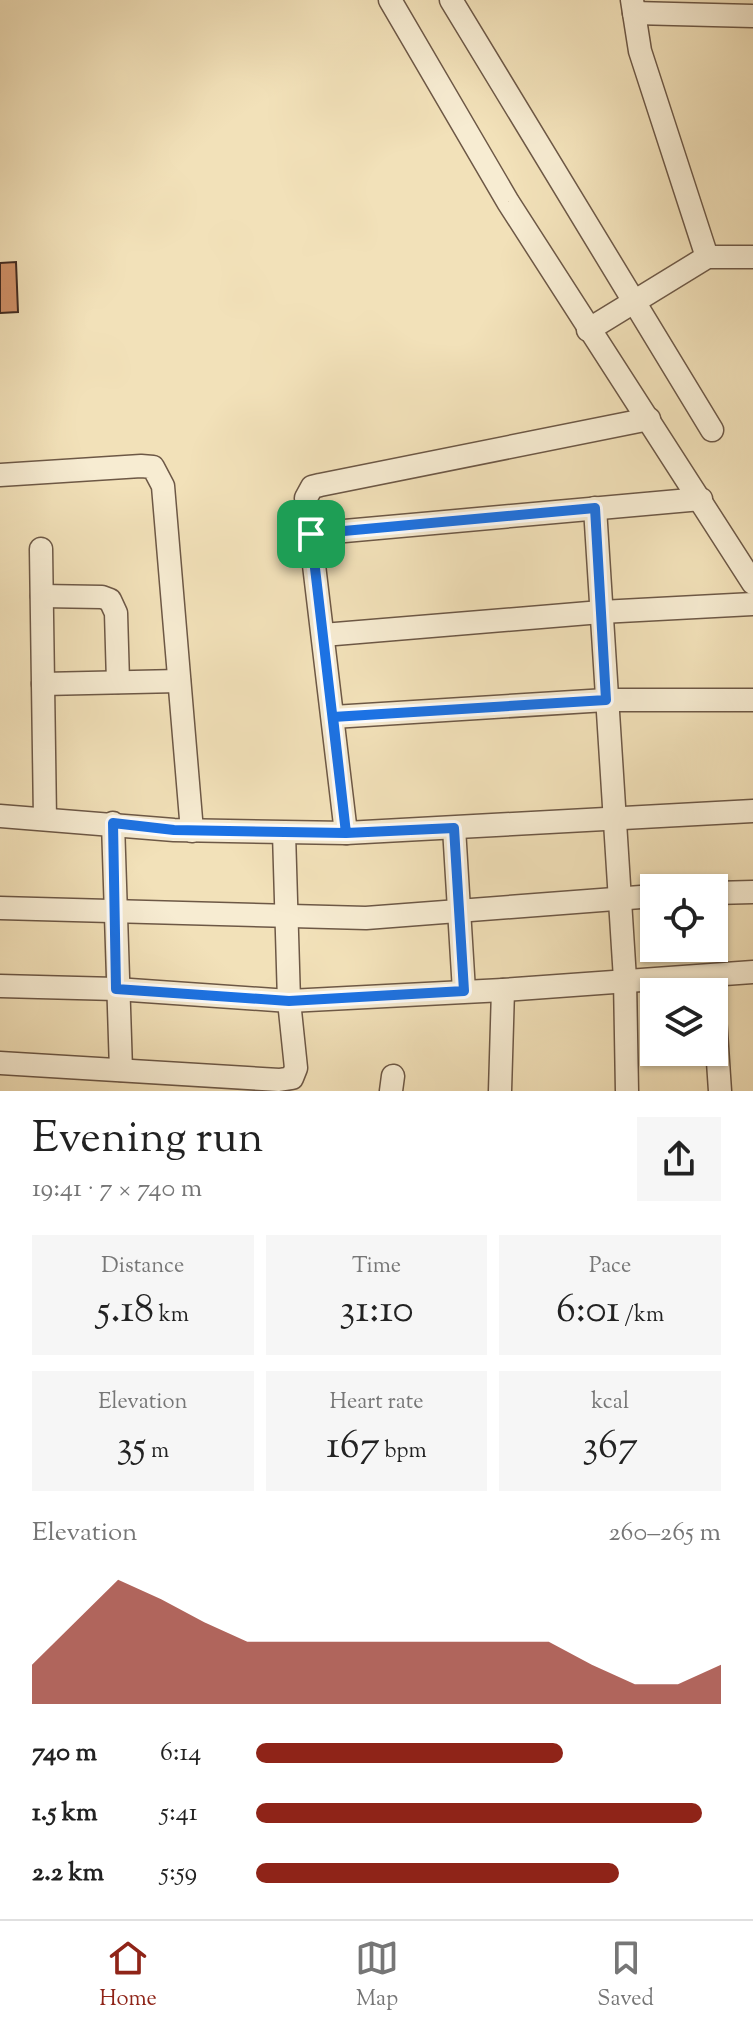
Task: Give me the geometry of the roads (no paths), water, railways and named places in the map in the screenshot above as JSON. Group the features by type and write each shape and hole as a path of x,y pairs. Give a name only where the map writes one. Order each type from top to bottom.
{"street":[{"path":"390,0 492,175 588,330 701,499 747,560 753,583"},
{"path":"451,0 712,430"},
{"path":"707,257 640,51 633,6 753,16"},
{"path":"588,330 707,257 753,257"},
{"path":"346,833 306,498 312,487 649,419"},
{"path":"0,475 153,467 163,486 192,831"},
{"path":"311,534 701,499"},
{"path":"595,508 625,979 627,1091"},
{"path":"41,549 45,819"},
{"path":"42,596 102,597 110,600 116,613 118,682"},
{"path":"323,635 601,612 753,604"},
{"path":"43,684 179,681"},
{"path":"333,717 606,700 753,700"},
{"path":"0,816 192,831 346,833 753,811"},
{"path":"113,823 121,1070"},
{"path":"454,828 464,991"},
{"path":"0,1063 279,1080 292,1078 296,1068 289,1001 284,833"},
{"path":"728,893 753,892"},
{"path":"0,908 366,918 640,897"},
{"path":"728,980 753,972"},
{"path":"0,986 116,989 289,1001 640,980"},
{"path":"500,1091 503,990"},
{"path":"718,1066 720,1091"}]}
